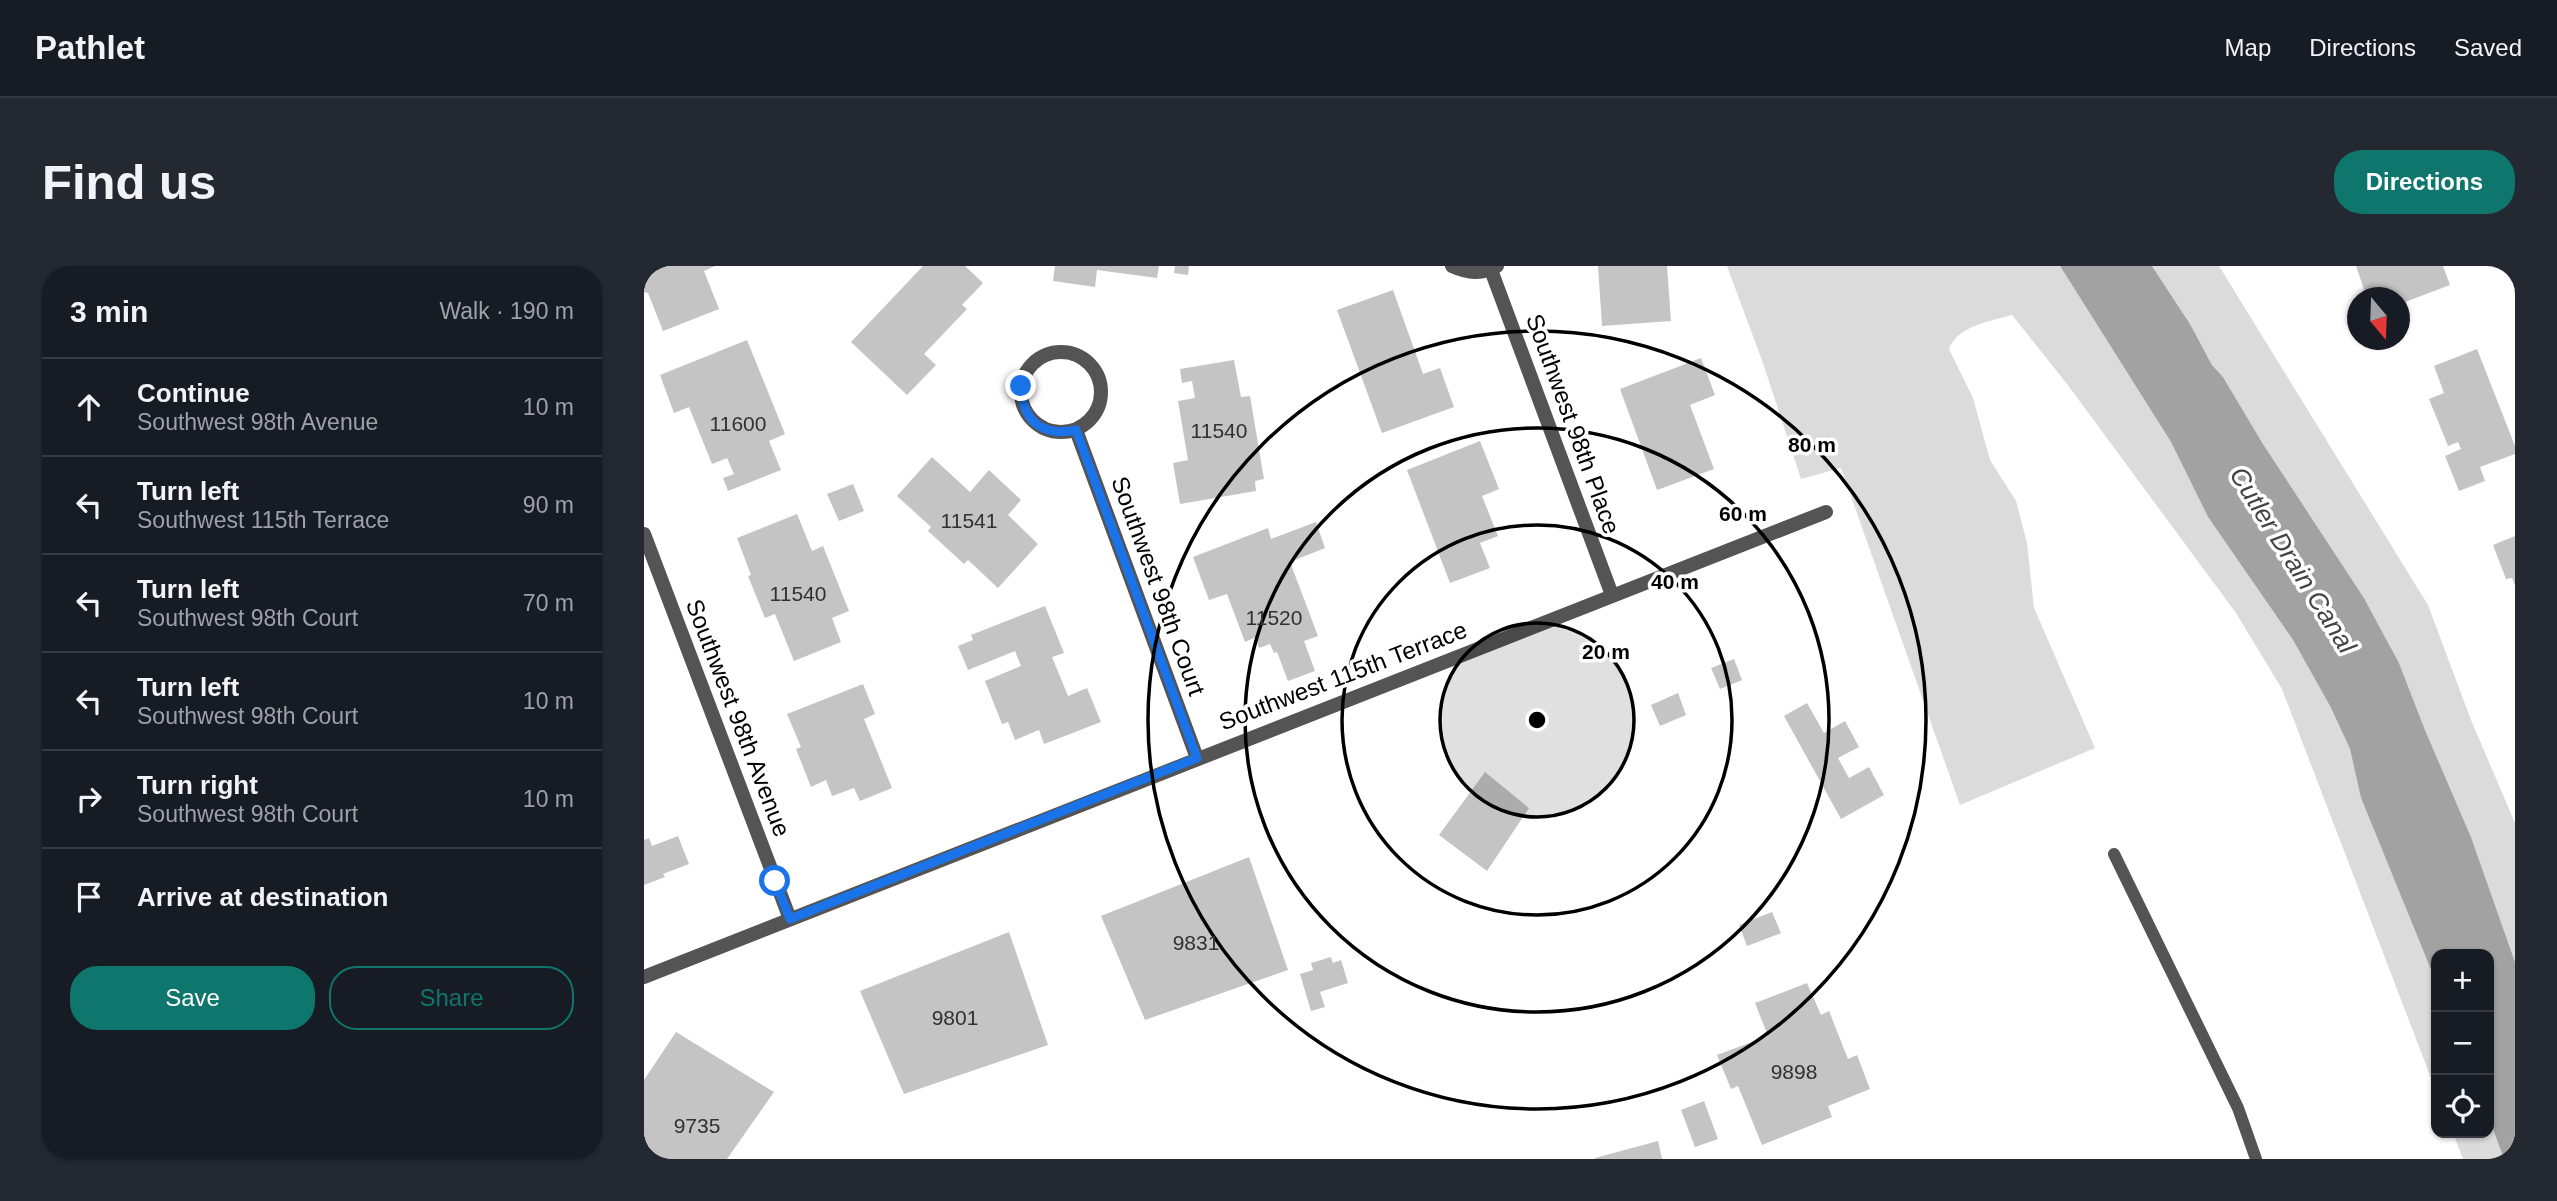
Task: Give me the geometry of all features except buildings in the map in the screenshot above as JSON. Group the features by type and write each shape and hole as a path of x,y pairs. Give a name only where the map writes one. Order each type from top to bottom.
{"street":[{"name":"Southwest 98th Place","path":"1452,266 1477,273 1494,268 1612,595"},
{"path":"1059,352 1084,359 1093,367 1099,378 1101,403 1095,415 1076,430 1062,433 1048,431 1035,424 1021,400 1021,386 1026,373 1035,362 1047,355 1059,352"},
{"name":"Southwest 98th Court","path":"1076,430 1197,758"},
{"name":"Southwest 115th Terrace","path":"644,977 1826,512"},
{"name":"Southwest 98th Avenue","path":"644,534 790,919"}],"lane":[{"path":"2114,854 2238,1108 2256,1159"}],"shaded area":[{"path":"1727,266 2060,266 2171,442 2208,517 2293,640 2330,706 2350,749 2361,798 2431,970 2431,1078 2282,689 2236,613 2067,384 2012,315 1967,330 1953,341 1949,349 1973,398 1990,460 2016,501 2027,543 2034,608 2095,748 1960,805 1841,468 1801,479 1764,366"},
{"path":"2152,266 2219,266 2428,605 2471,720 2515,823 2515,962 2471,837 2399,663 2364,598 2263,444 2223,377 2212,365 2190,324"},
{"path":"2494,1132 2504,1159 2463,1159 2455,1138 2494,1138"}],"water":[{"name":"Cutler Drain Canal","path":"2060,266 2152,266 2190,324 2212,365 2223,377 2263,444 2364,598 2399,663 2471,837 2515,962 2515,1159 2504,1159 2494,1132 2494,949 2431,949 2431,970 2361,798 2350,749 2330,706 2293,640 2208,517 2171,442"}],"route":[{"path":"775,881 790,919 1197,758 1076,430 1062,433 1048,431 1035,424 1021,400 1021,386"}]}
